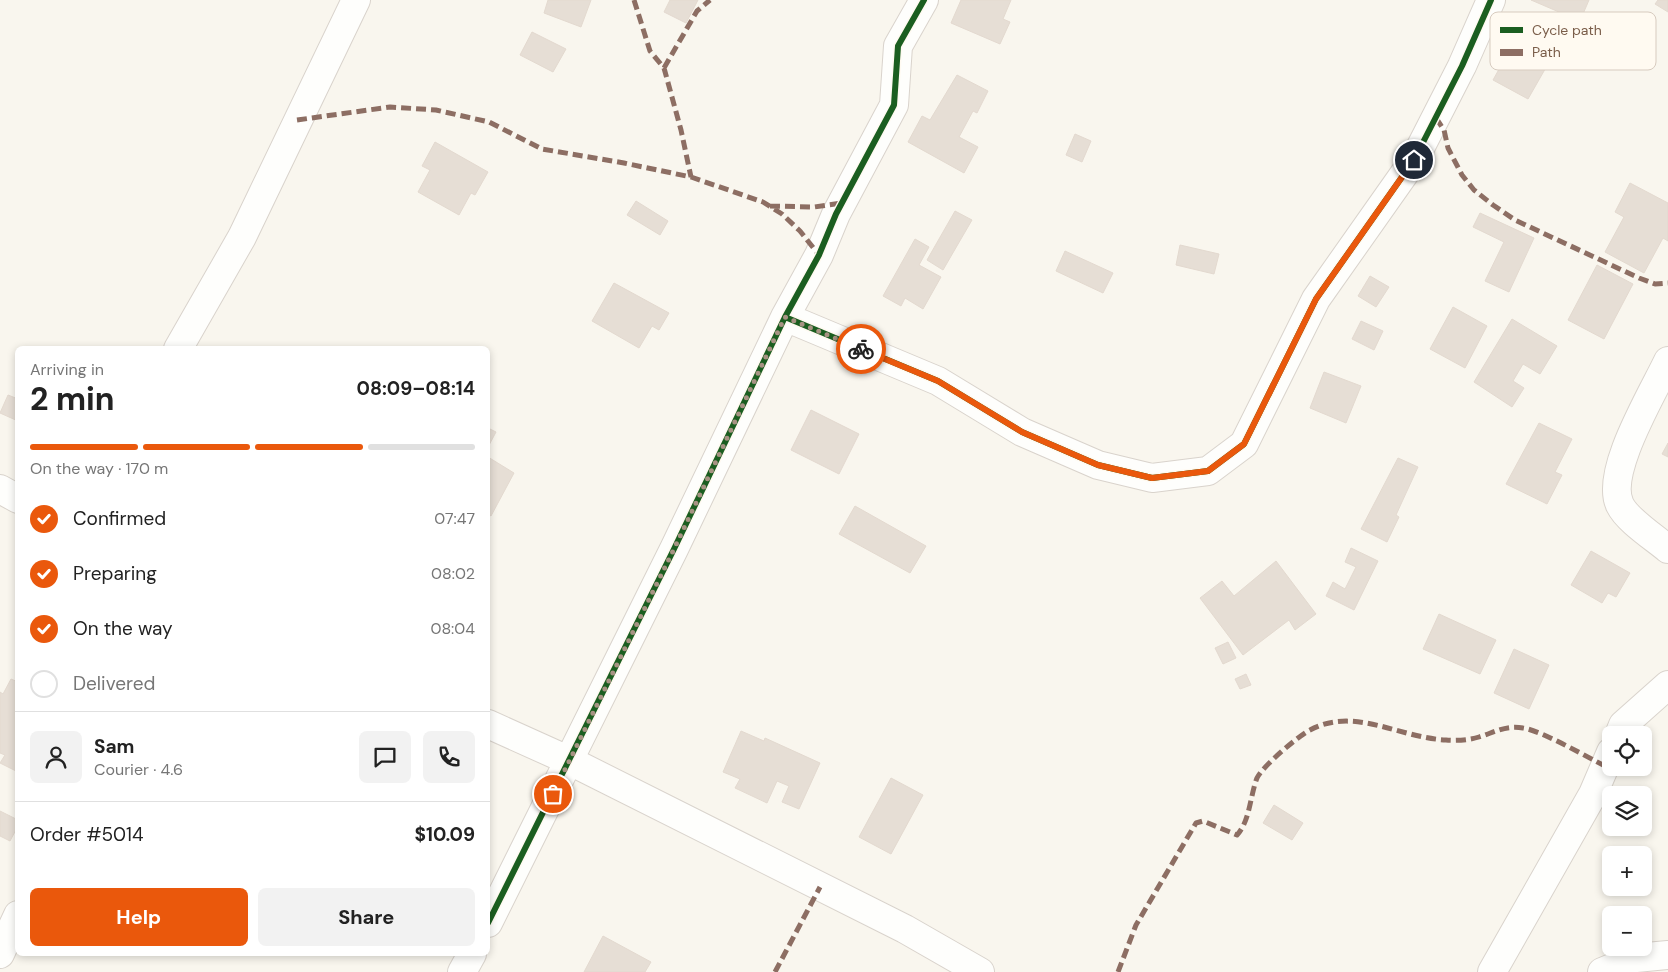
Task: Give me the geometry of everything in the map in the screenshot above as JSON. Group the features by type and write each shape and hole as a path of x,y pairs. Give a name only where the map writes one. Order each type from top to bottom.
{"street":[{"path":"180,346 242,237 356,0"},
{"path":"490,919 570,761 785,317 819,255 836,214 894,105 898,46 924,0"},
{"path":"785,317 938,381 1022,432 1098,465 1152,478 1208,471 1244,444 1316,299 1414,160 1462,66 1491,0"},
{"path":"1668,361 1625,451 1615,492 1620,506 1668,549"},
{"path":"0,489 15,497"},
{"path":"1623,726 1668,685"},
{"path":"490,725 570,761 905,929 980,972"},
{"path":"1492,972 1593,794 1602,773"},
{"path":"0,954 15,922"},
{"path":"1602,972 1636,958 1668,955"},
{"path":"462,972 471,956"}],"building":[{"path":"548,0 591,0 581,27 544,13"},
{"path":"670,0 698,0 686,23 664,12"},
{"path":"961,0 1011,0 1003,19 1010,22 1000,44 951,23"},
{"path":"1531,0 1589,0 1584,12 1559,12"},
{"path":"1658,0 1668,0 1668,12 1655,4"},
{"path":"532,32 566,49 553,72 520,55"},
{"path":"1499,70 1545,70 1528,99 1493,80"},
{"path":"957,75 988,91 977,113 973,111 959,137 978,147 964,173 908,142 922,116 930,120"},
{"path":"1075,134 1091,141 1082,162 1066,155"},
{"path":"435,142 488,172 475,195 471,193 459,215 418,192 430,170 422,166"},
{"path":"1630,183 1668,203 1668,241 1663,238 1644,273 1605,252 1624,217 1615,212"},
{"path":"636,201 668,221 660,235 627,215"},
{"path":"955,211 972,220 943,270 927,260"},
{"path":"1480,213 1534,238 1509,292 1485,281 1504,242 1473,227"},
{"path":"915,239 929,247 919,265 941,277 923,309 905,298 901,306 883,296"},
{"path":"1180,245 1219,254 1214,274 1176,265"},
{"path":"1065,251 1113,273 1103,293 1056,271"},
{"path":"1597,265 1633,284 1604,339 1568,320"},
{"path":"1370,276 1389,287 1376,307 1358,296"},
{"path":"614,283 669,313 659,330 652,326 639,348 592,321"},
{"path":"1453,307 1487,326 1465,368 1430,349"},
{"path":"1512,319 1557,346 1540,374 1523,364 1513,381 1524,388 1512,407 1474,382"},
{"path":"1361,321 1383,331 1374,350 1352,339"},
{"path":"1324,372 1361,386 1346,423 1310,408"},
{"path":"8,395 15,398 15,420 0,413"},
{"path":"811,410 859,434 839,474 791,450"},
{"path":"1539,423 1572,439 1555,472 1562,475 1547,504 1506,484"},
{"path":"490,429 496,432 490,443"},
{"path":"1668,443 1668,457 1662,454"},
{"path":"490,458 514,473 490,515"},
{"path":"1398,458 1418,467 1396,515 1399,517 1387,542 1361,529"},
{"path":"855,506 926,546 910,573 839,534"},
{"path":"1351,548 1378,561 1354,610 1326,596 1333,582 1345,589 1356,567 1345,562"},
{"path":"1591,551 1630,573 1616,597 1608,593 1602,603 1571,585"},
{"path":"1276,561 1316,614 1295,630 1289,620 1243,655 1200,598 1222,581 1234,596"},
{"path":"1439,614 1496,640 1480,674 1423,649"},
{"path":"1228,642 1236,658 1223,664 1215,648"},
{"path":"1514,649 1549,665 1529,709 1494,693"},
{"path":"1246,674 1251,685 1240,689 1235,679"},
{"path":"11,679 15,681 15,770 0,763 5,755 0,753 0,692 3,694"},
{"path":"741,731 764,741 765,738 820,763 799,809 782,802 789,786 777,781 767,803 735,788 740,779 723,772"},
{"path":"891,778 923,795 891,854 859,837"},
{"path":"1274,805 1303,823 1292,840 1263,823"},
{"path":"0,811 15,818 15,832 10,841 0,836"},
{"path":"603,936 651,962 645,972 584,972"}],"marked path":[{"path":"634,0 650,51 664,68 681,130 691,177"},
{"path":"664,68 697,11 710,0"},
{"path":"297,120 390,107 436,110 489,122 542,149 691,177 763,202 782,214 800,231 819,255"},
{"path":"1436,118 1444,130 1448,148 1462,175 1474,190 1493,205 1515,220 1639,278 1655,284 1668,283"},
{"path":"770,206 814,207 842,203"},
{"path":"1118,972 1136,925 1196,823 1203,821 1237,835 1245,823 1260,773 1297,738 1310,730 1327,723 1360,722 1429,738 1467,740 1506,728 1517,727 1531,730 1552,739 1602,764"},
{"path":"775,972 820,887"}],"cycle path":[{"path":"490,919 674,549 785,317 819,255 836,214 894,105 898,46 924,0"},
{"path":"785,317 938,381 1022,432 1098,465 1152,478 1208,471 1244,444 1316,299 1414,160 1462,66 1491,0"}],"way so far":[{"path":"553,794 674,549 785,317 861,349"}],"route":[{"path":"861,349 938,381 1022,432 1098,465 1152,478 1208,471 1244,444 1316,299 1414,160"}]}
